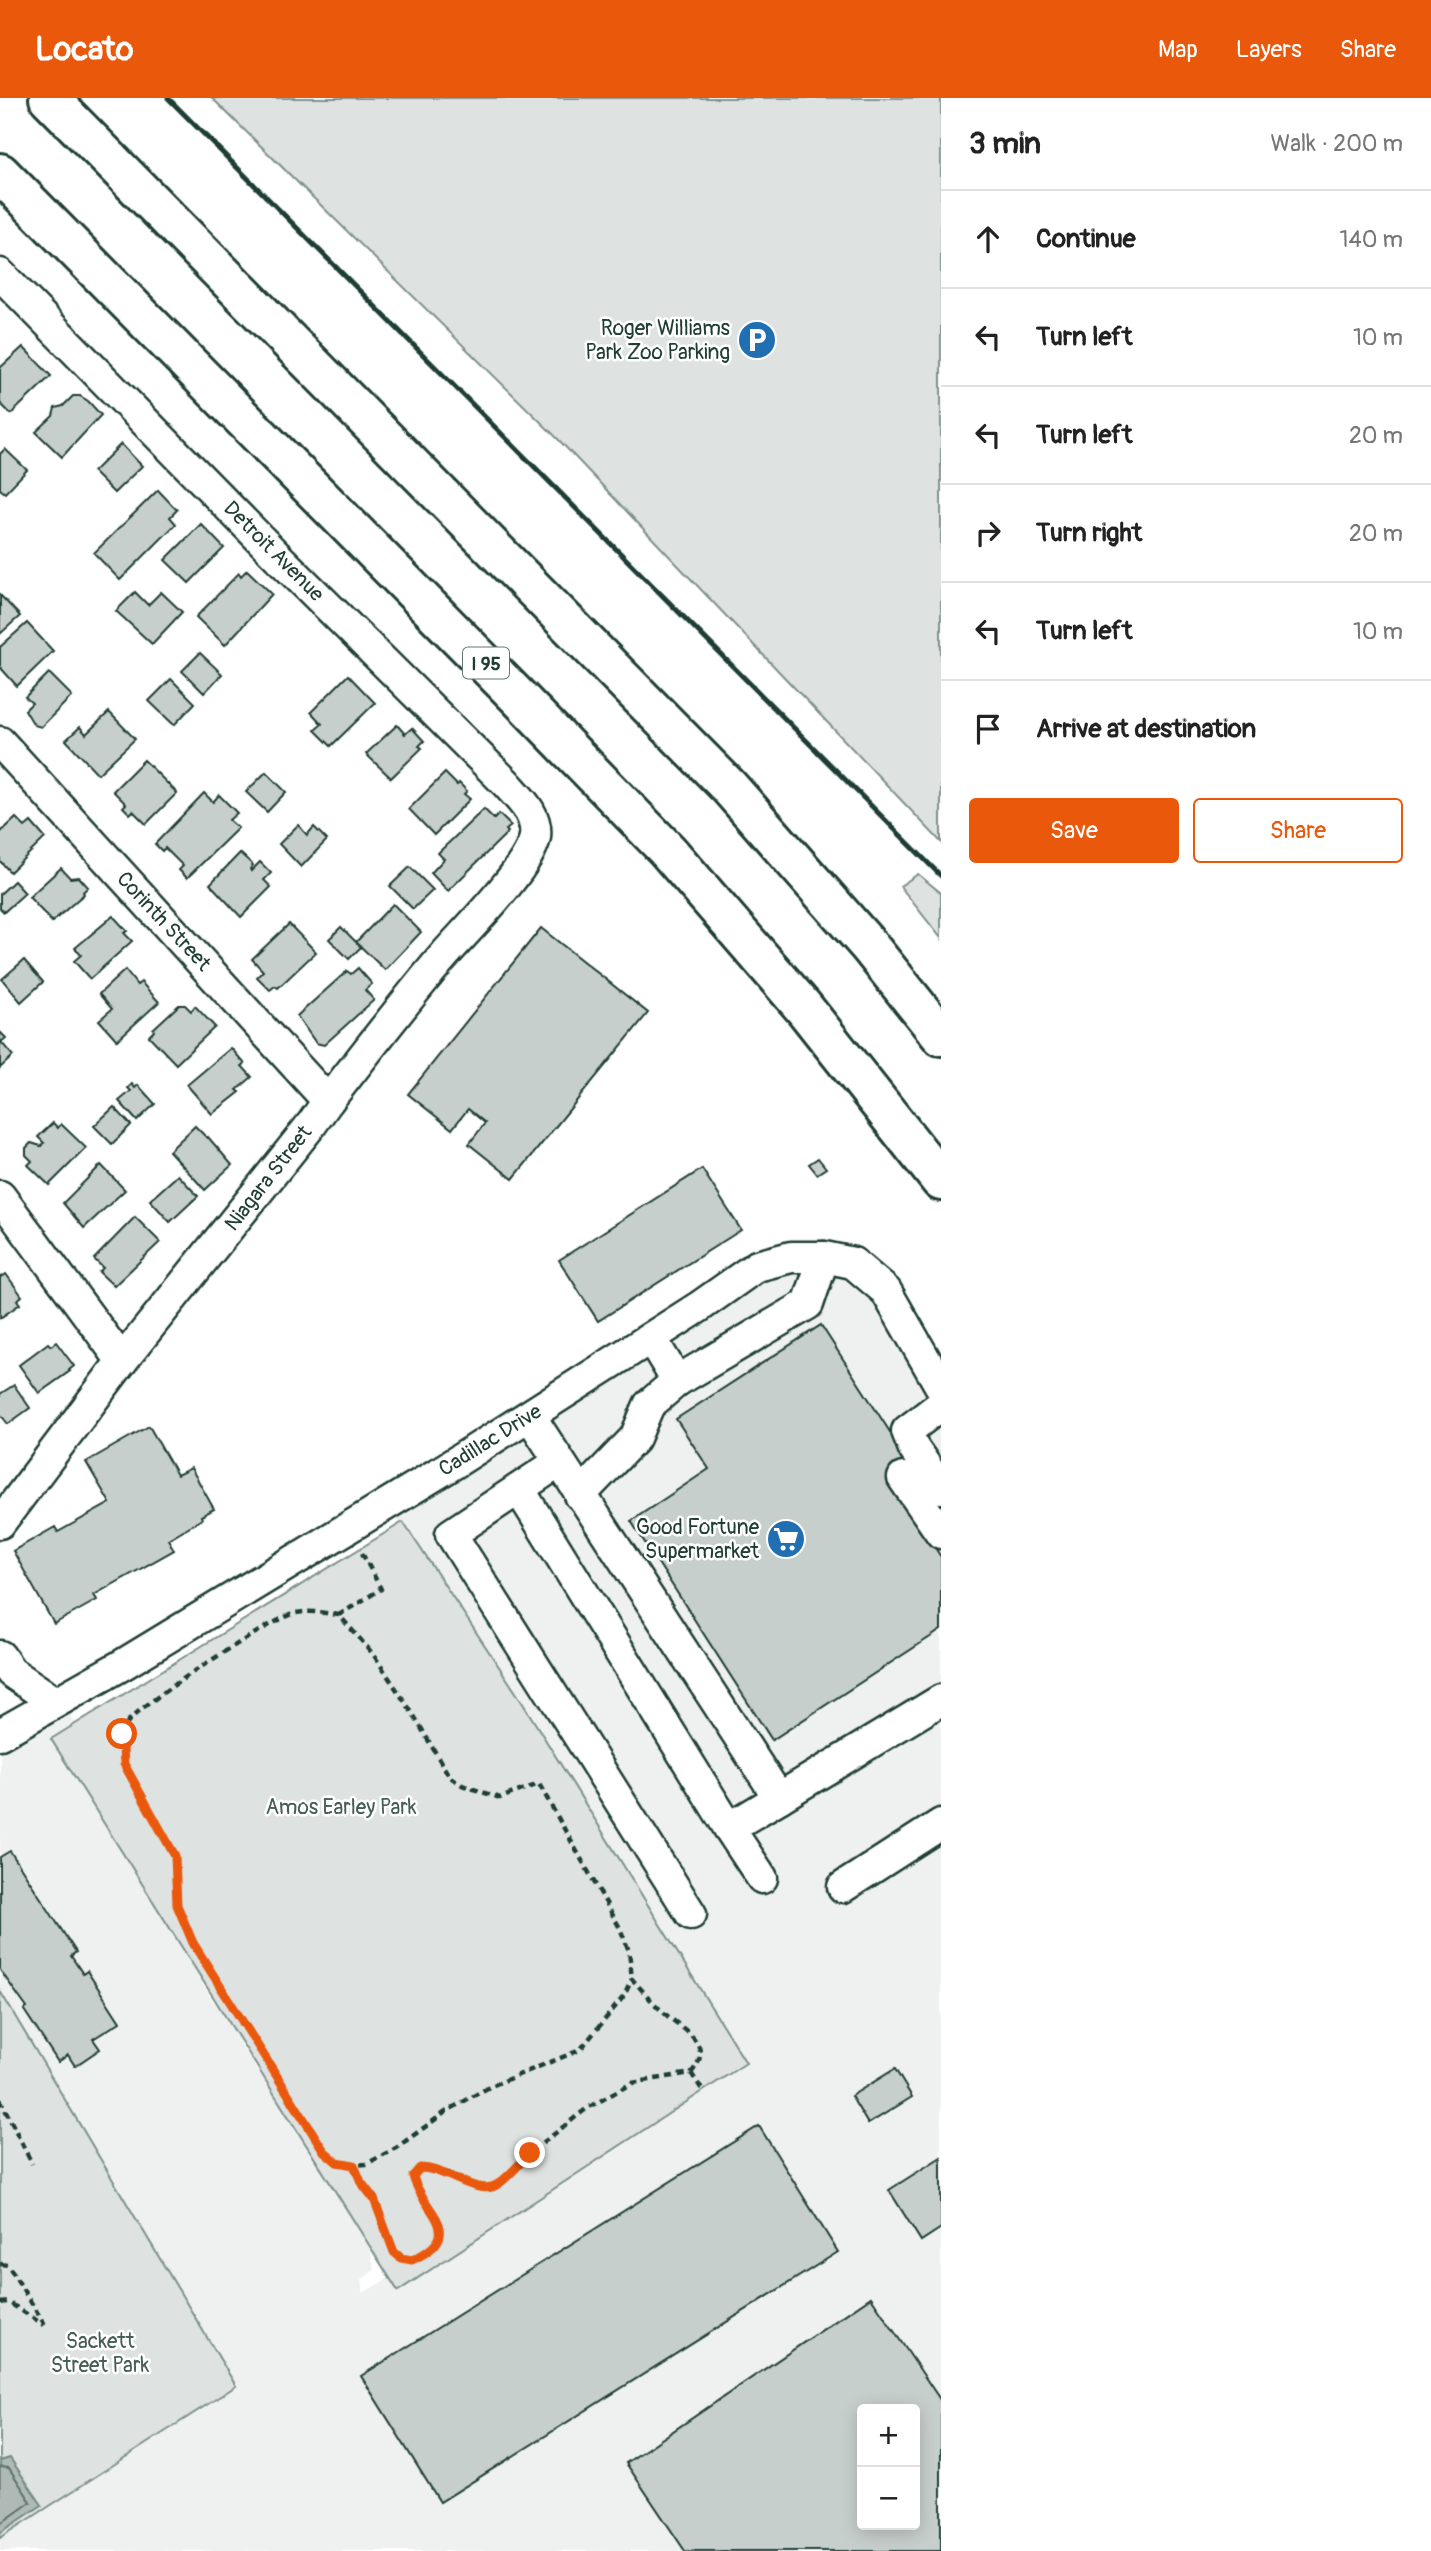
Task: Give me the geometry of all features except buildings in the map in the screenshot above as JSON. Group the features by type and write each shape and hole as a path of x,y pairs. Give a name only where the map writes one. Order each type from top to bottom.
{"highway":[{"path":"49,98 729,787 869,946 941,1036"},
{"name":"I 95","path":"0,173 522,699 667,850 804,1008 941,1181"}],"street":[{"name":"Detroit Avenue","path":"5,289 506,783 533,814 536,834"},
{"name":"Corinth Street","path":"0,742 328,1101"},
{"name":"Niagara Street","path":"0,1523 122,1361 440,960 531,852 536,834"},
{"path":"0,1196 122,1361"},
{"name":"Cadillac Drive","path":"0,1734 122,1665 530,1416 757,1266 791,1257 824,1257 853,1263 886,1291 941,1387"},
{"path":"580,1495 635,1438 649,1405 677,1381 808,1304 824,1257"},
{"path":"651,1338 677,1381"},
{"path":"941,1405 907,1431 914,1449 941,1488"},
{"path":"530,1416 779,1798"},
{"path":"559,1462 451,1534 691,1914"},
{"path":"903,1478 941,1533"},
{"path":"519,1489 762,1878"},
{"path":"0,1656 11,1672 55,1702"},
{"path":"729,1828 941,1700"},
{"path":"843,1888 941,1824"}],"path":[{"path":"339,1615 373,1654 413,1714 449,1776 462,1785 500,1798 539,1784 620,1928 629,1951 632,1979 624,1996 580,2050 491,2086 447,2111 396,2148 366,2164 354,2165 337,2162 324,2151 193,1943 177,1905 175,1856 124,1764 121,1749 122,1734 136,1711 258,1631 295,1613 312,1611 339,1615 381,1589 360,1548"},
{"path":"354,2165 361,2182 374,2199 394,2252 401,2258 412,2260 435,2247 439,2237 436,2214 416,2187 413,2176 420,2168 443,2172 476,2188 488,2189 499,2184 530,2153 586,2109 632,2083 691,2073 698,2065 700,2054 696,2039 663,2012 632,1979"},
{"path":"691,2073 703,2091"},
{"path":"0,2099 32,2164"},
{"path":"0,2264 8,2265 45,2325 8,2302 0,2303"}],"shaded area":[{"path":"857,1268 941,1394 941,2551 0,2551 0,1733 60,1698 153,1860 193,1965 212,2001 232,2020 240,2044 267,2085 287,2101 295,2128 313,2159 360,2212 375,2270 361,2280 363,2293 504,2210 610,1872 387,1504 748,1269"}],"green space":[{"path":"212,98 941,98 941,842 557,438"},
{"path":"918,874 941,893 941,938 900,886"},
{"name":"Amos Earley Park","path":"403,1522 517,1694 746,2063 398,2291 51,1739"},
{"name":"Sackett Street Park","path":"0,1991 236,2386 0,2538"}],"water":[{"path":"10,2458 42,2505 0,2533 0,2461"}],"railway":[{"path":"168,98 941,876"}],"place":[{"name":"Roger Williams Park Zoo Parking","path":"757,340"},
{"name":"Good Fortune Supermarket","path":"786,1539"}],"route":[{"path":"122,1734 124,1764 175,1856 177,1905 193,1943 324,2151 337,2162 354,2165 361,2182 374,2199 384,2222 388,2243 394,2252 401,2258 412,2260 435,2247 439,2237 436,2214 416,2187 413,2176 420,2168 431,2168 476,2188 488,2189 499,2184 530,2153"}]}
